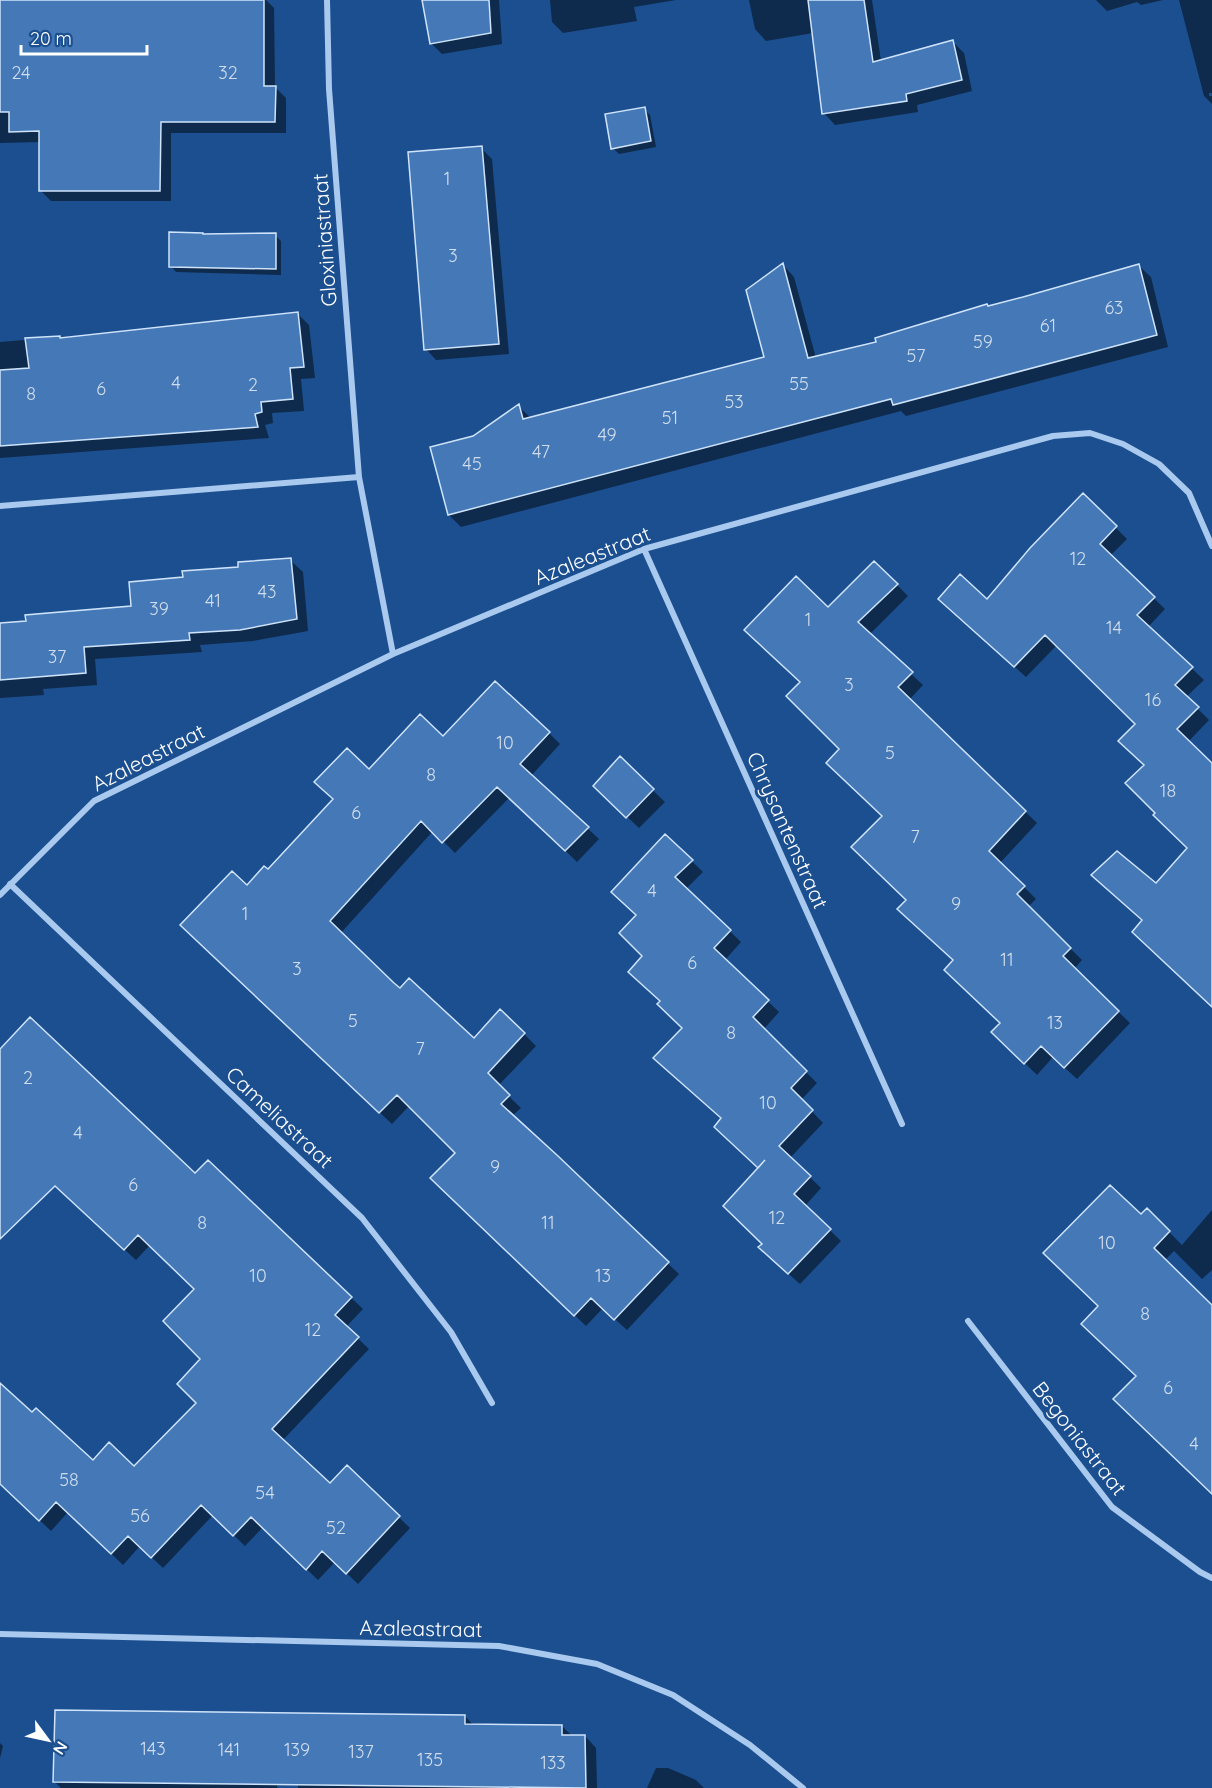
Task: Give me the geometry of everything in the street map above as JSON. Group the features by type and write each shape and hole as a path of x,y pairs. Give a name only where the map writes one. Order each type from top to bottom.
{"street":[{"name":"Gloxiniastraat","path":"327,0 329,89 359,477 393,654"},
{"name":"Azaleastraat","path":"0,895 94,801 393,654 644,549 1053,436 1090,433 1123,444 1159,464 1189,493 1212,546"},
{"path":"0,506 359,477"},
{"name":"Chrysantenstraat","path":"644,549 902,1124"},
{"name":"Cameliastraat","path":"10,884 362,1218 451,1332 492,1403"},
{"name":"Begoniastraat","path":"968,1321 1112,1507 1200,1572 1212,1578"},
{"name":"Azaleastraat","path":"0,1634 499,1646 597,1664 673,1695 750,1745 803,1788"}],"building":[{"path":"0,0 264,0 264,86 276,86 275,122 161,122 160,191 39,191 39,131 9,132 9,112 0,112"},
{"path":"422,0 489,0 491,33 430,44"},
{"path":"808,0 864,0 873,62 953,40 962,80 906,94 907,101 822,114"},
{"path":"645,107 651,141 611,149 605,114"},
{"path":"482,146 499,344 424,350 408,152"},
{"path":"169,232 276,233 276,269 169,267"},
{"path":"783,263 808,358 876,342 875,338 987,304 988,306 1023,297 1139,264 1157,335 893,405 891,399 448,515 430,447 473,436 519,404 523,419 764,357 746,290"},
{"path":"298,312 304,367 290,368 293,399 261,402 262,412 255,414 258,427 0,446 0,370 29,368 25,338 60,336 60,338"},
{"path":"1083,493 1117,526 1100,544 1155,597 1137,615 1193,667 1175,685 1199,707 1177,729 1212,763 1212,1007 1132,932 1142,920 1091,875 1117,851 1156,883 1187,848 1153,815 1155,813 1125,783 1144,765 1118,741 1135,724 1045,635 1014,667 938,599 960,574 987,599 1030,548"},
{"path":"291,558 297,619 240,630 189,633 190,640 84,647 86,673 0,680 0,623 26,621 25,615 131,606 129,582 183,577 182,571 238,567 238,562"},
{"path":"874,561 898,584 858,622 913,672 898,687 1026,811 989,851 1025,886 1017,894 1071,948 1063,956 1119,1011 1064,1068 1041,1046 1024,1064 991,1032 1000,1023 944,970 953,960 897,909 906,900 851,847 882,816 826,763 839,749 786,696 800,682 744,630 796,576 828,607"},
{"path":"495,681 550,732 520,764 589,827 565,851 497,787 442,843 421,821 330,921 400,988 409,978 474,1038 500,1009 525,1033 488,1073 510,1095 501,1104 669,1262 614,1320 591,1298 574,1316 430,1178 455,1153 397,1095 379,1113 180,925 232,871 247,885 264,866 268,869 333,799 314,782 347,748 369,769 420,714 443,736"},
{"path":"620,756 654,789 626,818 593,786"},
{"path":"665,834 693,860 675,877 731,930 714,948 769,1000 753,1017 807,1071 791,1088 813,1110 779,1146 811,1176 794,1194 831,1229 788,1274 758,1247 762,1244 723,1206 758,1168 714,1127 721,1118 653,1058 682,1028 657,1004 660,1001 628,972 642,956 619,933 636,915 611,892"},
{"path":"30,1017 195,1173 208,1160 352,1297 335,1315 359,1337 272,1429 330,1483 347,1465 400,1516 346,1574 322,1551 306,1570 251,1517 233,1536 201,1505 151,1558 128,1536 111,1554 56,1502 39,1521 0,1484 0,1383 32,1412 36,1408 93,1460 109,1442 134,1466 196,1403 177,1384 200,1359 163,1321 194,1289 138,1235 124,1250 55,1186 0,1239 0,1049"},
{"path":"1110,1185 1141,1214 1147,1208 1170,1231 1154,1248 1212,1305 1212,1494 1113,1399 1136,1376 1081,1324 1098,1306 1043,1253"},
{"path":"55,1710 465,1715 465,1724 562,1725 562,1735 585,1735 586,1788 53,1782"}]}
